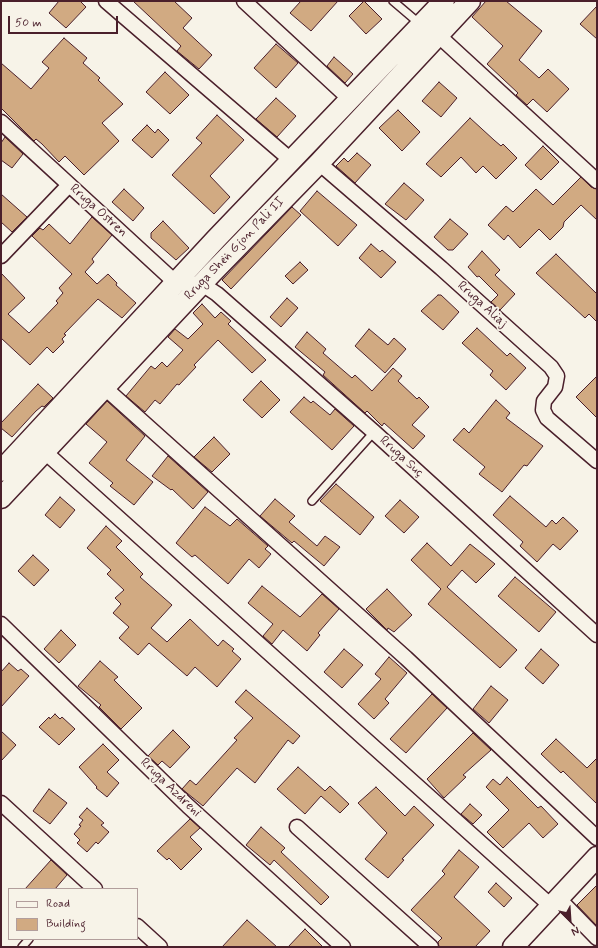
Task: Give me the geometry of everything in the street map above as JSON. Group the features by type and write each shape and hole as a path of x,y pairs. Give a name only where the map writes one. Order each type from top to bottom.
{"street":[{"path":"106,1 292,161"},
{"path":"244,1 351,100"},
{"name":"Rruga Shën Gjon Pali II","path":"1,471 216,238 351,100 444,1"},
{"name":"Rruga Shën Gjon Pali II","path":"1,498 202,284 439,36 470,1"},
{"path":"439,36 597,181"},
{"name":"Rruga Ostren","path":"1,122 176,283"},
{"name":"Rruga Aliaj","path":"319,163 447,273 551,367 557,376 555,387 544,401 543,410 547,418 597,461"},
{"path":"1,256 69,184"},
{"path":"176,283 202,284"},
{"name":"Rruga Suç","path":"202,284 217,294 374,432 597,635"},
{"path":"105,388 406,658 597,838"},
{"path":"45,452 554,902 597,938"},
{"name":"Rruga Azdreni","path":"1,624 188,806 344,947"},
{"path":"1,803 89,887"},
{"path":"297,827 432,947"},
{"path":"513,947 597,858"},
{"path":"138,927 160,947"}],"lane":[{"path":"393,1 421,25"},
{"path":"312,500 374,432"}],"building":[{"path":"59,1 80,1 86,7 66,28 49,13"},
{"path":"133,1 174,1 192,18 183,28 212,55 199,69 177,51 181,46"},
{"path":"301,1 338,1 311,31 290,13"},
{"path":"364,1 382,19 366,34 349,16"},
{"path":"486,1 506,1 542,31 519,60 539,78 548,69 569,89 547,112 533,99 527,105 516,95 518,93 487,64 503,46 472,17"},
{"path":"597,6 597,39 580,24"},
{"path":"64,38 87,58 83,63 100,78 98,80 123,104 102,123 119,141 84,175 65,156 59,162 42,144 36,139 34,141 1,108 1,63 31,89 49,68 42,62"},
{"path":"276,44 298,63 276,88 254,68"},
{"path":"334,57 353,74 345,83 327,66"},
{"path":"165,72 189,95 170,114 146,92"},
{"path":"439,82 457,98 441,117 422,101"},
{"path":"276,98 296,116 277,137 256,119"},
{"path":"398,110 420,132 402,151 379,128"},
{"path":"217,115 244,140 210,176 230,197 214,214 172,175 202,143 196,138"},
{"path":"470,118 501,146 503,144 517,158 496,179 483,166 476,173 461,157 441,177 426,164"},
{"path":"147,125 155,133 158,129 169,140 152,158 132,140"},
{"path":"5,137 23,154 12,168 1,160 1,143"},
{"path":"543,146 559,162 541,180 525,165"},
{"path":"357,153 371,165 355,183 336,166 344,158 348,162"},
{"path":"581,177 591,187 597,189 597,220 581,205 564,222 563,227 550,240 539,229 520,248 508,235 504,240 488,225 506,206 513,212 536,189 553,205"},
{"path":"404,183 424,200 406,220 385,204"},
{"path":"124,189 144,208 133,221 112,202"},
{"path":"317,191 357,225 338,246 300,211"},
{"path":"1,194 27,217 12,232 1,222"},
{"path":"292,207 301,215 231,289 222,280"},
{"path":"92,217 112,235 92,259 94,262 85,272 97,284 108,274 117,283 116,285 136,303 122,318 98,299 64,334 66,335 62,339 64,342 53,353 47,347 30,365 1,338 1,273 25,298 8,314 29,333 58,303 56,301 63,293 59,288 72,274 32,236 40,228 43,230 49,224 70,244"},
{"path":"450,219 468,234 453,250 448,250 434,237"},
{"path":"163,221 189,248 176,260 151,238 151,233"},
{"path":"371,244 380,252 382,250 396,262 381,278 359,258"},
{"path":"482,251 500,270 495,275 515,294 500,310 491,302 498,295 468,267"},
{"path":"556,254 597,294 597,322 589,314 585,318 536,273"},
{"path":"300,262 308,270 293,284 285,276"},
{"path":"438,295 441,295 459,312 443,330 421,311"},
{"path":"287,298 298,308 281,327 270,317"},
{"path":"202,304 215,318 221,312 231,321 228,324 266,360 252,373 218,340 194,365 196,367 179,385 177,384 160,404 155,400 145,412 126,396 151,366 155,369 162,362 167,367 183,350 168,337 175,329 188,339 203,324 193,313"},
{"path":"477,328 507,356 510,353 526,368 506,390 490,375 493,371 462,343"},
{"path":"369,329 388,345 394,338 406,349 385,373 355,346"},
{"path":"307,332 326,349 323,353 352,378 355,375 372,391 393,368 402,376 398,381 417,399 419,397 429,407 412,425 425,436 413,449 384,423 382,426 367,411 365,413 323,375 325,372 295,347"},
{"path":"597,376 597,418 576,397"},
{"path":"261,381 280,400 262,418 243,400"},
{"path":"38,384 53,398 44,407 42,406 36,411 12,437 1,428 1,423"},
{"path":"304,397 311,403 313,401 330,415 335,409 354,426 332,450 290,412"},
{"path":"496,400 510,413 506,418 543,446 527,466 524,465 502,492 479,474 485,467 453,440 464,428 469,433"},
{"path":"107,401 145,436 126,460 153,482 134,505 110,486 113,483 89,463 107,442 86,424"},
{"path":"214,437 230,454 212,472 194,457"},
{"path":"168,456 208,492 193,509 172,489 171,490 152,476"},
{"path":"336,484 374,517 360,535 320,501"},
{"path":"510,496 546,527 552,520 556,524 563,517 578,531 560,550 553,544 537,562 520,546 523,542 493,515"},
{"path":"60,497 75,510 60,528 45,515"},
{"path":"275,499 295,516 289,522 317,546 325,536 340,547 324,566 294,541 292,543 260,516"},
{"path":"400,500 419,517 404,533 385,516"},
{"path":"205,507 230,526 237,519 268,546 265,549 271,554 259,568 249,559 228,584 195,555 192,557 176,543"},
{"path":"106,526 122,541 116,547 143,574 140,577 172,605 151,628 167,642 190,619 218,646 223,640 234,649 232,651 241,659 217,687 195,667 187,676 149,643 138,655 119,638 129,627 113,613 121,604 115,598 124,590 107,574 111,570 87,548"},
{"path":"427,543 451,566 470,544 495,564 476,583 462,570 447,587 517,650 500,668 428,604 441,589 411,560"},
{"path":"33,555 49,570 34,586 18,571"},
{"path":"515,577 556,612 539,632 498,596"},
{"path":"262,586 300,617 322,594 339,609 318,633 320,635 307,651 283,630 272,644 263,636 273,624 248,603"},
{"path":"387,589 412,615 394,632 388,628 387,630 366,609"},
{"path":"61,630 76,645 59,663 44,649"},
{"path":"344,649 363,665 342,688 324,672"},
{"path":"541,649 559,665 543,684 525,668"},
{"path":"389,657 407,673 385,699 389,703 374,719 358,704 381,679 375,674"},
{"path":"100,661 118,677 114,680 142,708 121,729 99,707 101,705 78,686"},
{"path":"9,663 18,671 21,669 29,676 1,707 1,672"},
{"path":"491,686 508,700 489,723 473,709"},
{"path":"246,690 300,736 293,744 288,740 255,783 237,768 203,806 182,789 190,780 196,785 237,740 234,738 253,718 235,702"},
{"path":"432,694 447,708 406,753 390,739"},
{"path":"55,714 60,719 62,717 75,729 59,745 39,727 49,717 50,719"},
{"path":"173,730 190,747 170,768 162,761 158,765 148,756"},
{"path":"1,731 16,745 1,761"},
{"path":"473,733 491,750 463,775 466,777 444,798 427,779"},
{"path":"556,739 587,768 597,758 597,804 563,771 561,773 541,754"},
{"path":"103,744 119,760 107,772 119,783 107,797 96,788 97,787 79,767"},
{"path":"298,767 325,791 330,786 349,804 340,813 321,796 305,814 277,789"},
{"path":"507,777 538,808 541,806 558,824 543,838 529,823 503,848 487,832 509,810 486,787 493,779 500,785"},
{"path":"376,787 405,816 414,806 434,825 402,859 404,860 388,878 365,859 387,833 358,803"},
{"path":"49,789 67,803 50,824 33,811"},
{"path":"470,804 482,815 473,824 461,814"},
{"path":"87,808 104,823 101,825 109,832 98,844 96,842 87,852 77,843 80,840 74,834 81,826 79,825 83,820 79,817"},
{"path":"190,819 200,828 190,837 202,849 181,870 169,858 167,860 157,851"},
{"path":"261,827 285,848 281,852 329,897 321,905 274,860 270,865 246,845"},
{"path":"459,850 479,867 454,897 490,931 475,947 439,947 438,942 442,938 411,910 445,874 442,871"},
{"path":"51,860 67,875 56,888 26,888"},
{"path":"496,883 512,898 504,907 488,892"},
{"path":"597,885 597,926 577,905"},
{"path":"247,920 277,947 222,947"},
{"path":"305,929 323,947 288,947"}]}
